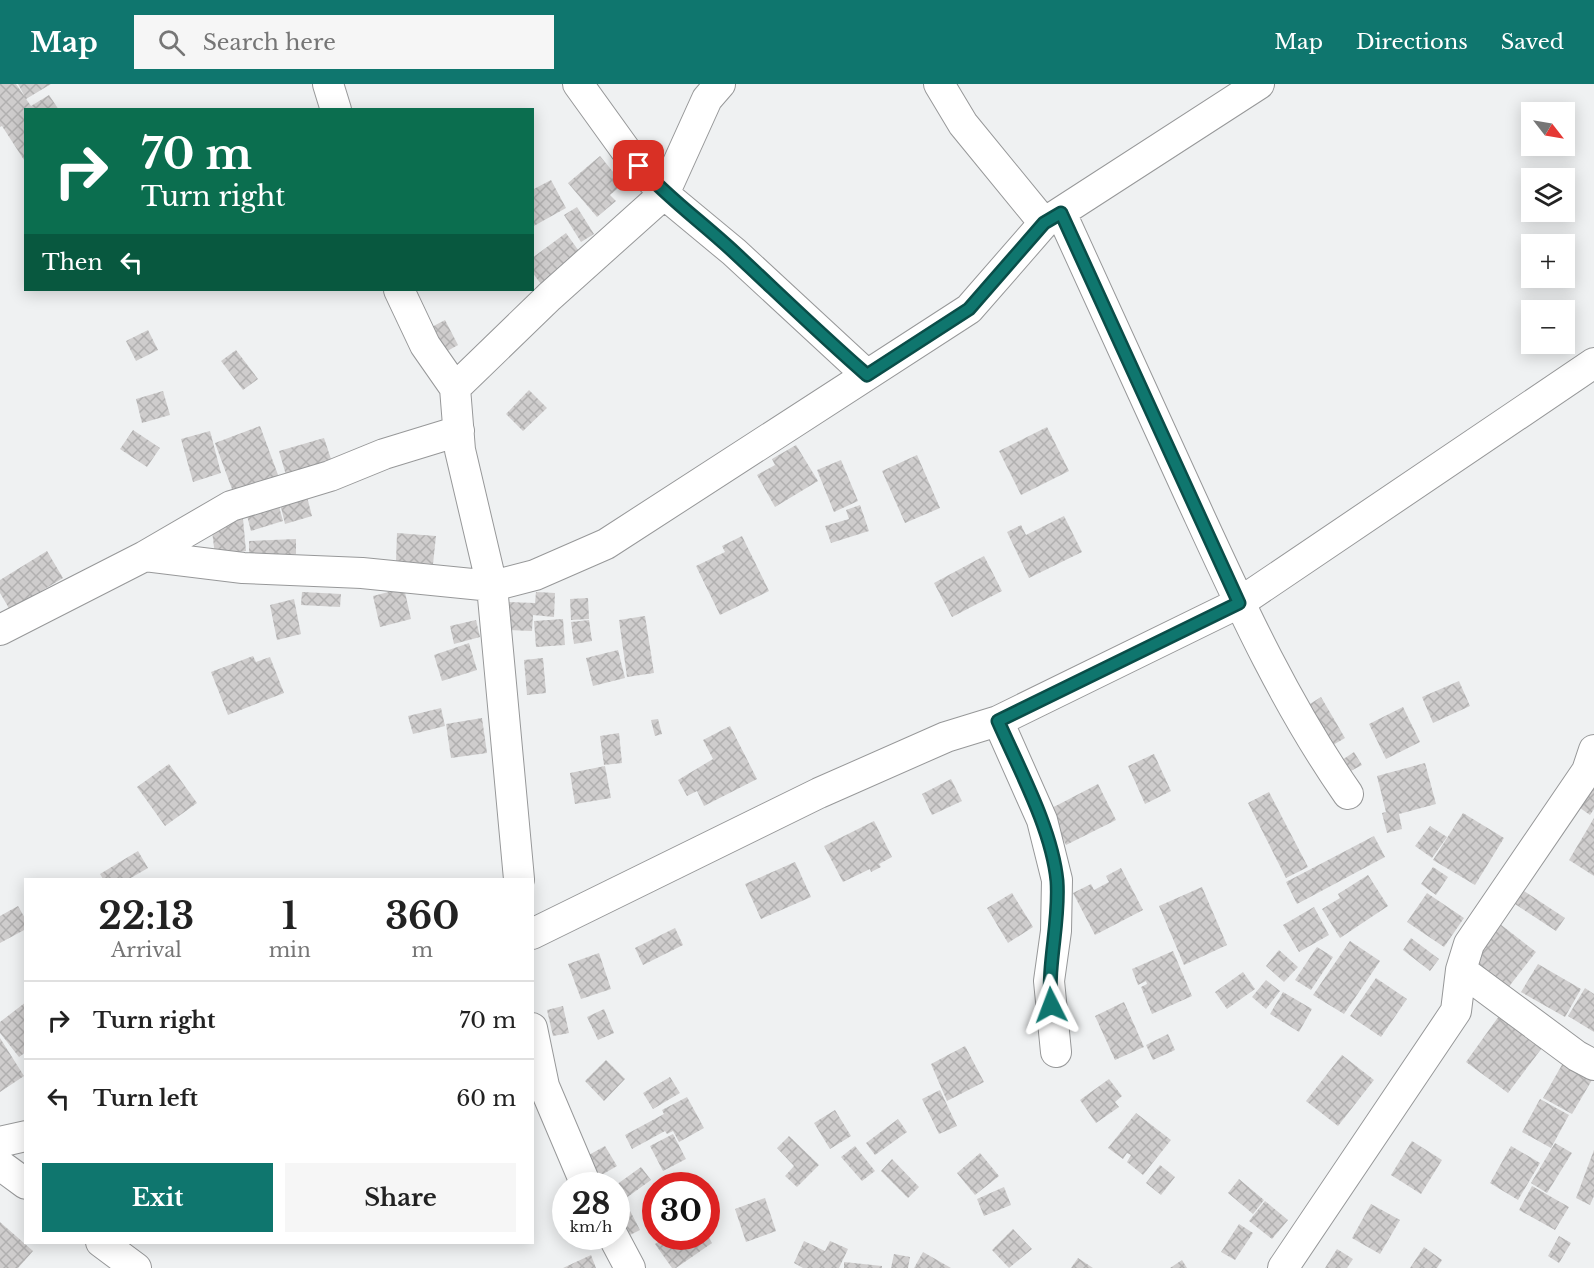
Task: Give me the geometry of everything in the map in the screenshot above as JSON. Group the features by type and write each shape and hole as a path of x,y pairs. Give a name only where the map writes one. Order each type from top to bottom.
{"street":[{"path":"328,84 335,108"},
{"path":"579,84 627,152 664,194 734,252 806,322 867,375"},
{"path":"455,388 549,297 664,194 707,99 720,84"},
{"path":"939,84 963,124 1052,218 1239,603 1301,722 1348,794"},
{"path":"145,556 243,568 362,573 492,586 535,574 606,544 969,309 1052,218 1259,84"},
{"path":"399,291 425,345 455,388 460,450 492,586 519,878"},
{"path":"534,933 819,794 946,737 998,721 1239,603 1594,363"},
{"path":"0,630 145,556 231,506 330,476 384,454 459,431"},
{"path":"998,721 1042,820 1057,880 1056,931 1049,981 1056,1052"},
{"path":"1283,1268 1456,1011 1461,970 1469,944 1587,771 1594,750"},
{"path":"1461,970 1577,1056 1594,1065"},
{"path":"534,1038 544,1086 580,1172"},
{"path":"0,1142 24,1136"},
{"path":"0,1165 24,1183"},
{"path":"103,1244 128,1266"},
{"path":"620,1250 630,1268"}],"building":[{"path":"0,84 16,84 25,97 18,84 51,84 26,99 31,106 49,95 58,108 24,108 24,160 2,126 0,127"},
{"path":"600,156 623,184 610,195 616,201 597,217 568,183"},
{"path":"551,180 566,208 534,226 534,189"},
{"path":"577,207 594,234 581,242 564,215"},
{"path":"566,233 581,254 541,284 534,275 534,257"},
{"path":"445,320 458,345 442,354 428,329"},
{"path":"148,330 158,350 136,361 126,341"},
{"path":"236,350 258,379 243,390 221,361"},
{"path":"529,390 547,408 523,431 506,414"},
{"path":"163,391 170,415 142,423 136,399"},
{"path":"260,426 281,483 236,500 215,443"},
{"path":"1047,427 1069,471 1021,495 999,451"},
{"path":"133,430 160,448 147,467 120,449"},
{"path":"210,431 221,473 193,482 181,439"},
{"path":"324,438 334,468 288,482 279,451"},
{"path":"796,445 818,481 775,507 757,475 775,465 772,459"},
{"path":"917,455 940,508 905,523 882,471"},
{"path":"841,460 858,501 834,512 817,470"},
{"path":"306,493 312,516 285,524 279,499"},
{"path":"277,499 283,521 251,531 245,508"},
{"path":"860,505 869,531 831,543 825,526 849,519 846,510"},
{"path":"1064,516 1082,552 1029,578 1007,532 1021,525 1026,535"},
{"path":"243,519 246,551 215,555 211,523"},
{"path":"397,533 436,536 433,564 396,561"},
{"path":"742,536 769,591 720,615 696,566 725,552 722,546"},
{"path":"296,539 296,554 249,555 249,541"},
{"path":"47,551 63,578 10,610 0,593 0,580"},
{"path":"984,556 1002,591 952,617 934,583"},
{"path":"404,588 411,619 380,627 373,596"},
{"path":"302,592 341,594 340,607 301,605"},
{"path":"536,592 555,593 554,617 533,615 532,631 506,630 507,602 535,603"},
{"path":"588,598 589,619 571,620 570,599"},
{"path":"294,599 301,634 277,640 270,605"},
{"path":"645,616 654,673 627,677 619,620"},
{"path":"563,619 565,645 536,647 534,621"},
{"path":"476,620 480,637 454,644 450,626"},
{"path":"589,620 592,641 574,644 571,622"},
{"path":"469,643 477,670 442,681 434,655"},
{"path":"618,650 625,678 593,686 586,658"},
{"path":"253,656 256,662 270,657 284,693 228,715 211,672"},
{"path":"543,658 546,693 527,695 524,660"},
{"path":"1459,681 1470,706 1433,723 1422,697"},
{"path":"1321,697 1345,738 1326,749 1302,709"},
{"path":"1403,707 1420,742 1386,759 1369,724"},
{"path":"441,708 445,726 413,734 408,716"},
{"path":"482,718 487,753 451,758 446,724"},
{"path":"658,719 662,734 655,736 651,720"},
{"path":"730,726 757,779 704,806 697,791 687,796 678,780 713,759 703,740"},
{"path":"619,733 622,763 604,765 600,736"},
{"path":"1354,752 1362,765 1349,772 1342,760"},
{"path":"1154,754 1171,791 1145,804 1128,766"},
{"path":"1425,763 1436,804 1399,814 1402,829 1387,833 1382,813 1386,812 1377,776"},
{"path":"169,764 197,803 165,826 137,787"},
{"path":"605,766 611,798 575,804 570,773"},
{"path":"951,779 962,801 932,815 922,794"},
{"path":"1594,782 1594,809 1590,815 1573,803"},
{"path":"1098,784 1116,820 1066,845 1048,810"},
{"path":"1269,792 1308,867 1286,878 1248,803"},
{"path":"1463,813 1504,838 1475,885 1433,860"},
{"path":"1594,818 1594,876 1569,860"},
{"path":"874,821 892,857 879,864 881,867 871,872 870,869 843,882 824,846"},
{"path":"1430,826 1447,837 1432,858 1415,846"},
{"path":"1374,836 1385,857 1297,904 1286,882"},
{"path":"138,851 148,868 131,878 102,878 100,874"},
{"path":"795,862 811,897 761,919 745,884"},
{"path":"1433,867 1448,877 1436,895 1421,884"},
{"path":"1121,868 1143,910 1095,935 1073,893 1091,884 1094,890 1109,882 1106,876"},
{"path":"1368,875 1388,906 1340,938 1322,909 1340,898 1338,894"},
{"path":"1202,887 1227,945 1184,965 1159,906"},
{"path":"1524,891 1565,918 1556,931 1515,904"},
{"path":"1012,893 1033,927 1008,943 987,908"},
{"path":"1427,893 1464,918 1444,947 1407,922"},
{"path":"18,906 24,916 24,930 0,943 0,916"},
{"path":"1314,907 1329,935 1299,952 1283,925"},
{"path":"1500,924 1536,952 1507,989 1471,961"},
{"path":"675,928 683,945 643,965 635,948"},
{"path":"1411,938 1439,959 1430,971 1403,950"},
{"path":"1350,941 1380,961 1344,1014 1313,995"},
{"path":"1317,947 1333,957 1311,990 1295,980"},
{"path":"1279,950 1298,967 1284,982 1266,966"},
{"path":"1173,951 1192,996 1152,1014 1141,987 1147,984 1146,981 1138,985 1132,969"},
{"path":"599,953 611,989 581,999 568,964"},
{"path":"1538,964 1581,989 1565,1017 1521,992"},
{"path":"1243,972 1255,989 1227,1009 1215,992"},
{"path":"1376,978 1407,999 1381,1037 1350,1016"},
{"path":"1266,980 1280,991 1266,1009 1252,997"},
{"path":"1585,988 1594,994 1594,1032 1568,1016"},
{"path":"1283,992 1312,1009 1299,1032 1270,1014"},
{"path":"1124,1002 1144,1047 1115,1060 1095,1016"},
{"path":"24,1004 24,1053 19,1057 0,1033 0,1022"},
{"path":"563,1006 569,1033 553,1036 547,1010"},
{"path":"604,1009 614,1033 598,1040 587,1017"},
{"path":"1499,1016 1542,1048 1508,1093 1466,1062"},
{"path":"1168,1034 1175,1050 1153,1060 1146,1045"},
{"path":"0,1038 24,1076 0,1092"},
{"path":"965,1046 984,1082 947,1101 931,1064"},
{"path":"1342,1055 1374,1080 1338,1126 1306,1101"},
{"path":"606,1060 625,1079 604,1101 585,1081"},
{"path":"1563,1063 1592,1080 1572,1114 1543,1098"},
{"path":"670,1077 680,1093 653,1109 643,1093"},
{"path":"1109,1079 1122,1096 1115,1102 1119,1107 1096,1123 1080,1100"},
{"path":"940,1090 957,1126 939,1134 922,1099"},
{"path":"687,1097 704,1128 679,1142 673,1131 667,1134 665,1131 632,1149 625,1135 664,1114 662,1110"},
{"path":"1540,1099 1569,1115 1551,1148 1522,1132"},
{"path":"835,1110 851,1136 830,1149 814,1123"},
{"path":"1136,1113 1171,1140 1143,1175 1127,1162 1131,1155 1127,1153 1123,1159 1108,1148"},
{"path":"898,1119 907,1132 875,1155 866,1143"},
{"path":"673,1134 686,1159 663,1171 650,1146"},
{"path":"789,1136 819,1165 797,1187 785,1176 794,1166 777,1148"},
{"path":"1412,1141 1442,1160 1421,1194 1391,1175"},
{"path":"1555,1143 1572,1153 1547,1193 1531,1183"},
{"path":"605,1146 617,1166 607,1172 595,1172 587,1156"},
{"path":"855,1146 875,1171 862,1181 841,1157"},
{"path":"1511,1146 1540,1163 1518,1200 1490,1183"},
{"path":"1594,1150 1594,1196 1590,1205 1576,1198"},
{"path":"980,1153 999,1176 975,1195 957,1173"},
{"path":"892,1159 919,1187 908,1198 881,1171"},
{"path":"1160,1165 1175,1177 1161,1195 1146,1183"},
{"path":"641,1167 645,1172 642,1172 642,1187 630,1195 630,1175"},
{"path":"1239,1179 1264,1200 1253,1214 1228,1193"},
{"path":"1532,1186 1569,1207 1555,1230 1519,1210"},
{"path":"1004,1187 1011,1205 984,1216 977,1199"},
{"path":"765,1198 776,1231 746,1242 735,1209"},
{"path":"1265,1201 1288,1220 1272,1239 1249,1221"},
{"path":"1371,1204 1400,1220 1380,1254 1352,1238"},
{"path":"630,1211 640,1230 630,1235"},
{"path":"0,1222 33,1251 18,1268 0,1268"},
{"path":"1239,1224 1253,1233 1235,1260 1221,1252"},
{"path":"1013,1229 1032,1249 1009,1268 992,1250"},
{"path":"1559,1236 1571,1243 1559,1263 1548,1256"},
{"path":"804,1241 825,1251 830,1241 848,1249 839,1268 803,1268 794,1263"},
{"path":"1424,1247 1442,1260 1437,1268 1410,1268"},
{"path":"1337,1249 1353,1259 1347,1268 1325,1268"},
{"path":"659,1250 702,1250 676,1268 672,1268"},
{"path":"923,1252 951,1268 914,1268"},
{"path":"894,1254 910,1257 908,1268 891,1268"},
{"path":"591,1255 596,1268 563,1268"},
{"path":"1078,1258 1093,1268 1071,1268"},
{"path":"1182,1260 1187,1268 1170,1268"},
{"path":"844,1262 882,1266 882,1268 844,1268"}],"route":[{"path":"639,166 664,194 734,252 806,322 867,375 969,309 1044,223 1061,213 1239,603 998,721 1042,820 1057,880 1056,931 1049,981 1051,1005"}]}
